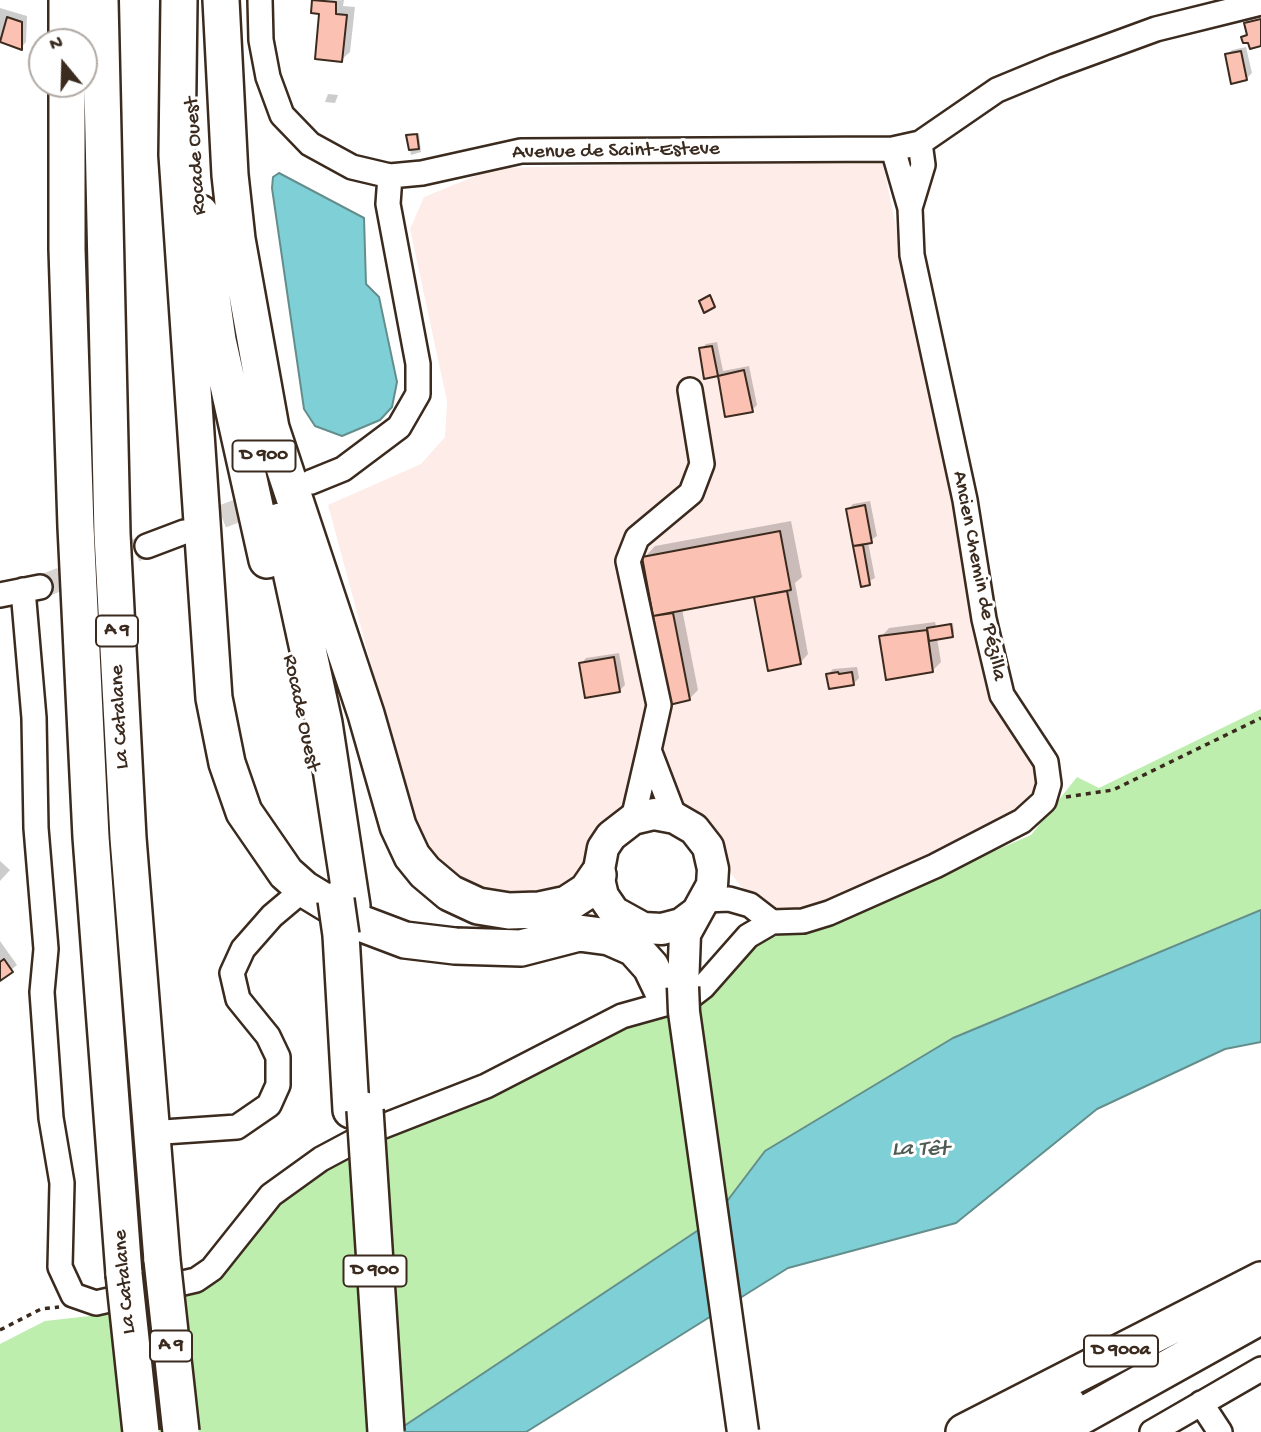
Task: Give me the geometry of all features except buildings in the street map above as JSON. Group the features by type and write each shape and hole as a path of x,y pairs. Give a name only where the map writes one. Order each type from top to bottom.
{"highway":[{"path":"66,0 67,28"},
{"name":"La Catalane","path":"100,0 112,534 128,838 149,1133 180,1432"},
{"path":"179,0 177,155 214,698 227,763 244,811 268,850 338,914 405,940 455,946 521,948 579,933 609,937 634,948 673,989"},
{"name":"Rocade Ouest","path":"189,0 200,214 218,340 306,733 338,914"},
{"name":"Rocade Ouest","path":"209,0 223,198 234,285 261,442 324,723 338,914 386,1432"},
{"path":"221,0 230,175 237,239 271,428 366,714 398,826 412,856 425,872 450,893 478,906 509,911 539,910 567,904 587,891 598,875"},
{"name":"La Catalane","path":"67,98 71,346 91,837 124,1274 141,1432"},
{"path":"455,946 521,939 569,922 620,917"},
{"name":"Rocade Ouest","path":"358,1110 372,1432"},
{"name":"D 900a","path":"964,1432 1261,1280"},
{"name":"D 900a","path":"1017,1432 1261,1292"},
{"name":"D 900a","path":"1053,1432 1261,1316"},
{"name":"D 900a","path":"1087,1432 1261,1328"}],"main road":[{"path":"725,1432 673,989 685,934 701,906 713,869 708,847 694,829 675,818 654,814 634,819 611,836 603,848 598,875 603,895 620,917 652,946 673,989 684,1012 743,1432"},
{"path":"620,917 643,928 663,929 681,924 701,906"}],"street":[{"name":"Avenue de Saint-Esteve","path":"260,0 261,40 268,77 282,115 310,144 352,167 390,176 422,173 521,150 893,149 920,143"},
{"path":"920,143 997,90 1156,29 1261,3"},
{"name":"Ancien Chemin de Pézilla","path":"911,208 923,164 920,143"},
{"name":"Ancien Chemin de Pézilla","path":"893,149 911,208 912,255 965,500 984,619 1002,695 1046,762 1049,784 1044,801"},
{"path":"311,482 343,469 399,427 418,394 418,364 388,204 390,176"},
{"path":"634,819 659,705 628,561 637,538 691,493 702,464 690,390"},
{"path":"147,546 184,532"},
{"path":"0,594 31,588 36,828 46,949 42,992 51,1118 62,1183 60,1267 73,1295 96,1303 196,1280 212,1269 271,1195 321,1159 381,1126 486,1086 621,1016 690,997 703,987 748,936 772,922 803,921 829,913 911,877 1022,821 1044,801"},
{"path":"649,750 675,818"},
{"path":"701,906 729,899 750,905 772,922"},
{"path":"149,1133 237,1127 270,1105 278,1086 278,1057 268,1036 238,999 232,973 243,949 272,916 338,914"},
{"path":"1152,1432 1178,1425 1201,1403 1261,1369"},
{"path":"1201,1403 1220,1432"}],"path":[{"path":"1044,801 1113,790 1261,718"},
{"path":"0,1330 41,1309 96,1303"}],"shaded area":[{"path":"882,159 988,677 1037,762 1036,787 1024,805 1003,820 805,909 777,909 747,894 729,871 725,848 712,825 680,800 586,868 575,889 503,896 453,876 419,842 328,505 421,464 445,437 447,401 410,229 424,197 495,168"}],"green space":[{"path":"1261,709 1261,910 765,1151 712,1221 411,1424 395,1432 0,1432 0,1344 45,1321 90,1316 218,1280 280,1201 329,1166 779,934 813,930 1031,835 1077,777 1099,788"}],"water":[{"path":"279,173 364,218 366,284 379,297 397,382 392,407 380,420 342,436 315,426 304,409 272,188 273,177"},
{"name":"La Têt","path":"1261,910 1261,1042 1225,1049 1097,1109 956,1223 788,1268 526,1432 395,1432 712,1221 765,1151 953,1038"}],"tunnel":[{"path":"190,529 302,486"},
{"path":"40,587 147,546"}]}
